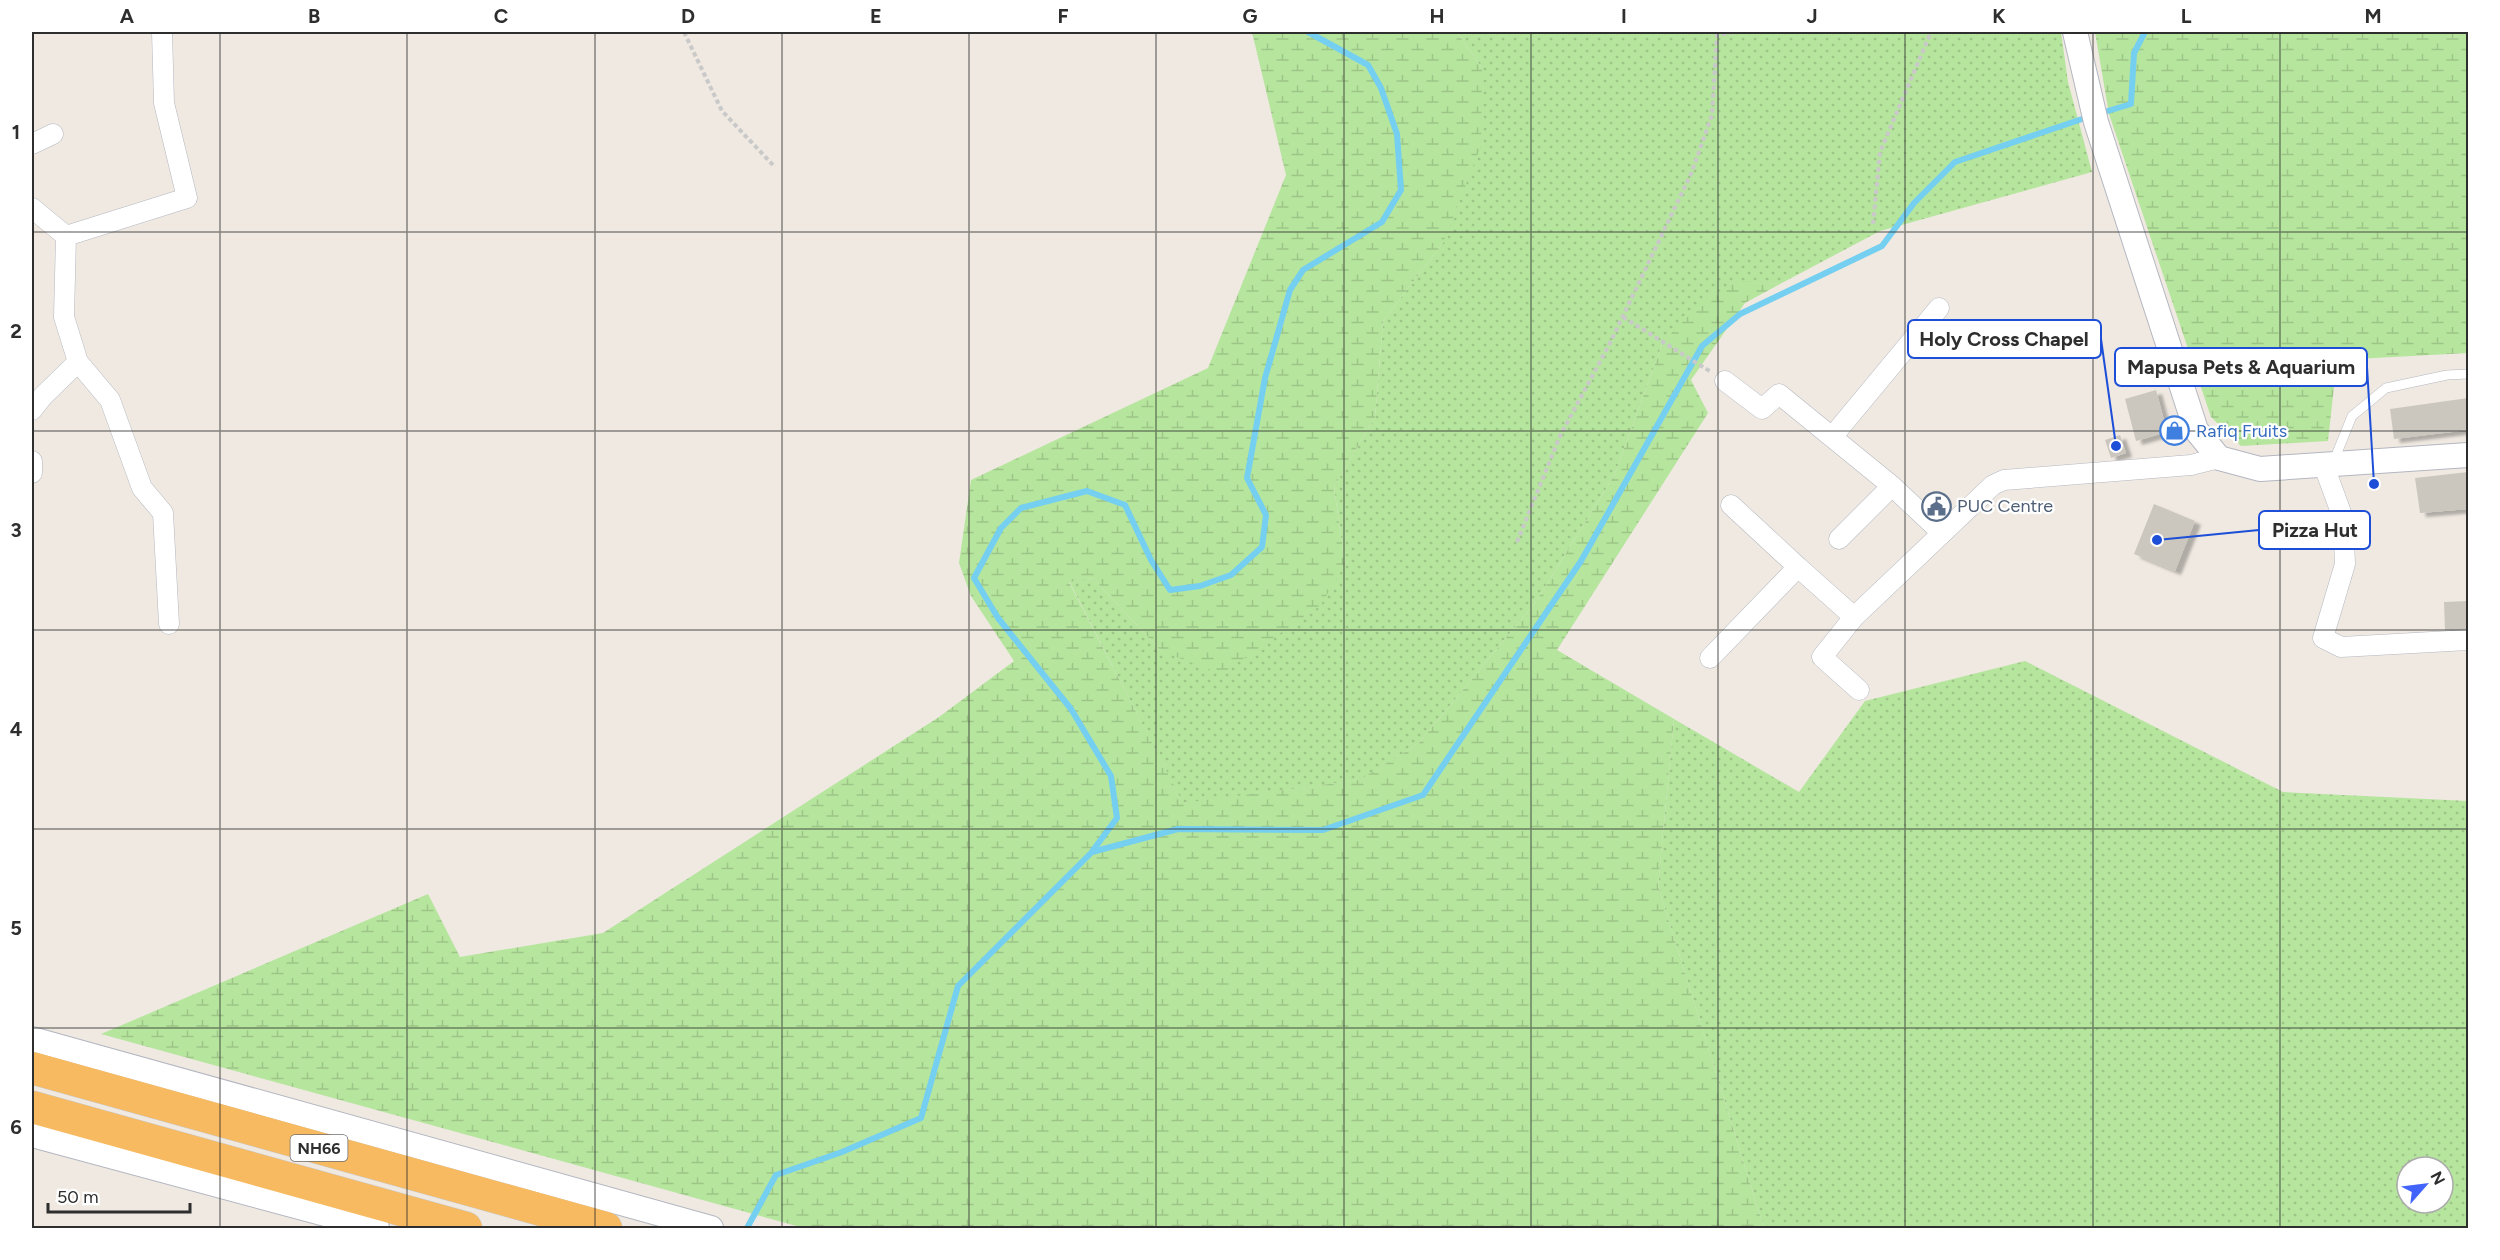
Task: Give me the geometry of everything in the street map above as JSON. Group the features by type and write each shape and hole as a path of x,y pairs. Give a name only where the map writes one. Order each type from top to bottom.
{"highway":[{"name":"NH66","path":"32,1068 606,1228"},
{"name":"NH66","path":"32,1107 466,1228"}],"street":[{"path":"66,236 188,198 164,103 162,32"},
{"path":"2074,32 2093,114 2196,430 2219,458"},
{"path":"32,144 53,134"},
{"path":"32,208 66,236"},
{"path":"66,236 64,317 78,362 110,400 142,488 163,513 169,624"},
{"path":"1832,437 1939,308"},
{"path":"32,410 78,362"},
{"path":"1725,381 1762,409 1779,394 1892,486 1942,533"},
{"path":"1859,690 1822,657 1854,617 1993,485 2004,480 2191,465 2219,458 2260,469 2469,455"},
{"path":"32,461 32,473"},
{"path":"2328,466 2343,518 2345,564 2323,638 2341,647 2469,640"},
{"path":"1839,539 1892,486"},
{"path":"1731,505 1854,617"},
{"path":"1710,658 1798,567"},
{"path":"32,1038 711,1228"},
{"path":"32,1135 376,1228"}],"lane":[{"path":"2328,466 2352,416 2386,388 2446,375 2469,374"}],"path":[{"path":"684,32 722,111 773,165"},
{"path":"1710,32 1717,35 1736,32"},
{"path":"1873,224 1880,152 1931,32"},
{"path":"1517,542 1560,436 1623,317 1691,174 1712,115 1717,35"},
{"path":"1623,317 1725,381"}],"green space":[{"path":"1252,32 1457,32 1482,68 1481,146 1443,243 1383,321 1375,417 1334,487 1345,565 1320,606 1221,674 1161,651 1093,578 1069,582 1183,803 1359,780 1418,744 1535,603 1614,476 1663,342 1706,298 1740,281 1780,284 1745,303 1691,380 1708,413 1557,650 1674,719 1658,886 1764,1228 804,1228 101,1034 428,894 460,957 603,933 939,717 1014,661 971,596 959,563 971,480 1208,368 1286,175"},
{"path":"1457,32 2061,32 2068,82 2092,172 1880,231 1780,284 1740,282 1663,342 1614,476 1535,603 1418,744 1360,780 1183,804 1069,581 1093,578 1161,651 1345,565 1334,487 1375,417 1383,321 1443,243 1482,68"},
{"path":"2095,32 2468,32 2468,353 2337,360 2328,441 2241,446 2211,417 2109,114"},
{"path":"2025,661 2283,792 2468,801 2468,1228 1764,1228 1658,886 1674,719 1799,792 1865,701"}],"building":[{"path":"2156,390 2167,432 2136,441 2125,399"},
{"path":"2468,398 2468,430 2394,439 2390,409"},
{"path":"2120,435 2126,453 2111,458 2105,440"},
{"path":"2468,472 2468,509 2420,513 2415,478"},
{"path":"2154,504 2195,521 2175,571 2134,554"},
{"path":"2468,601 2468,629 2445,630 2444,602"}],"waterway":[{"path":"747,1228 776,1175 842,1152 921,1118 958,986 1091,853 1117,818 1111,776 1071,709 998,618 974,578 1001,528 1021,508 1087,491 1125,505 1151,560 1170,590 1200,586 1231,575 1262,547 1266,515 1247,478 1265,378 1290,290 1303,270 1382,222 1401,190 1397,134 1381,88 1368,65 1308,32"},
{"path":"2101,113 2131,104 2134,53 2145,32"},
{"path":"1092,852 1178,829 1323,830 1423,795 1581,561 1702,346 1740,314 1882,246 1914,203 1955,162 2091,116"}],"place":[{"name":"Rafiq Fruits","path":"2175,431"},
{"name":"Holy Cross Chapel","path":"2116,446"},
{"name":"Mapusa Pets & Aquarium","path":"2374,484"},
{"name":"PUC Centre","path":"1936,506"},
{"name":"Pizza Hut","path":"2157,540"}]}
